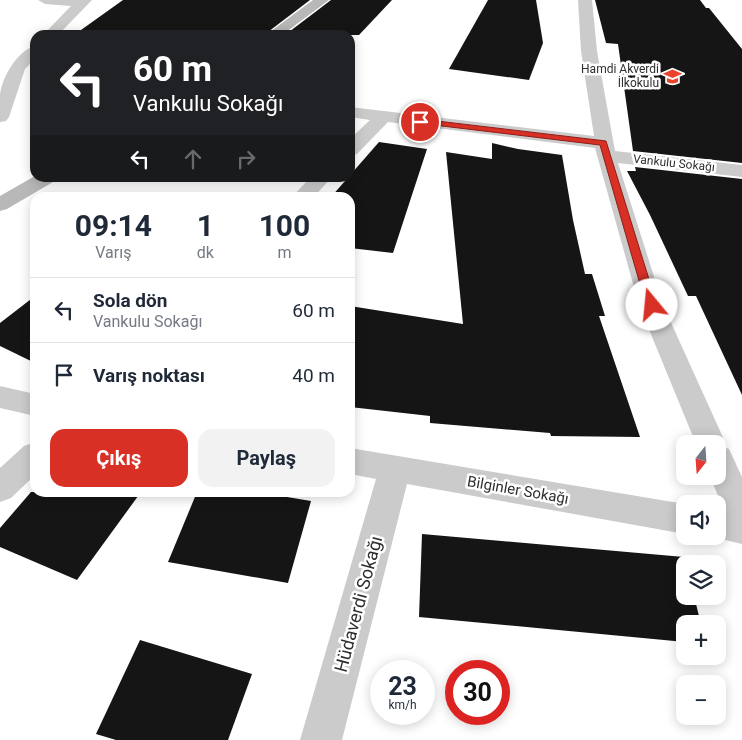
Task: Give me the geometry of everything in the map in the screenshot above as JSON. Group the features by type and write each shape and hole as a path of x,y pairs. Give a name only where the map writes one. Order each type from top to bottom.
{"main road":[{"path":"281,30 322,0"},
{"path":"0,205 39,182"}],"street":[{"path":"45,0 84,1"},
{"path":"585,0 589,51 605,150 652,305 707,435"},
{"path":"55,30 84,1"},
{"path":"0,65 27,68 0,118"},
{"name":"Vankulu Sokağı","path":"355,113 742,171"},
{"path":"355,145 383,117"},
{"path":"306,192 317,182"},
{"path":"0,397 30,404"},
{"path":"0,488 30,459"},
{"name":"Bilginler Sokağı","path":"355,461 676,517"},
{"name":"Hüdaverdi Sokağı","path":"321,740 395,468"},
{"path":"726,477 742,515"},
{"path":"726,526 742,529"}],"building":[{"path":"123,0 310,0 271,30 81,30"},
{"path":"331,0 392,0 359,35 355,35 355,30 292,30"},
{"path":"488,0 536,0 543,43 529,80 449,69"},
{"path":"595,0 700,0 706,8 709,8 742,49 742,163 633,151 618,44 606,43"},
{"path":"379,142 427,149 393,253 355,249 355,192 335,192 344,182 355,182 355,170"},
{"path":"492,143 518,149 562,155 573,220 585,274 592,274 605,316 599,316 640,437 551,436 550,433 430,423 430,416 355,408 355,307 463,324 446,152 492,159"},
{"path":"635,167 742,179 742,395 696,296 688,296 627,171 636,171"},
{"path":"30,300 30,361 0,346 0,323"},
{"path":"30,493 30,497 137,497 77,580 0,547 0,528"},
{"path":"195,497 287,497 311,501 288,583 168,562"},
{"path":"422,534 676,556 676,605 696,605 699,615 676,615 676,641 419,617"},
{"path":"140,640 252,674 228,740 116,740 96,734"}],"place":[{"name":"Hamdi Akverdi İlkokulu","path":"673,76"}],"route":[{"path":"420,122 603,143 652,305"}]}
